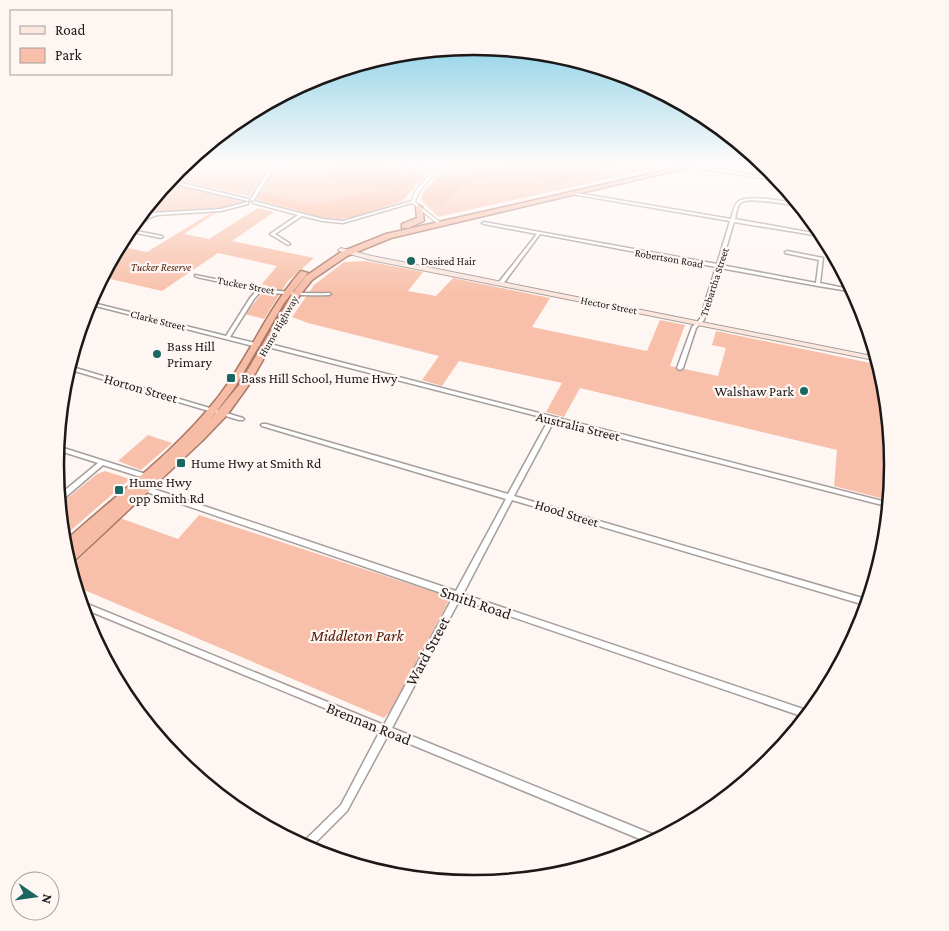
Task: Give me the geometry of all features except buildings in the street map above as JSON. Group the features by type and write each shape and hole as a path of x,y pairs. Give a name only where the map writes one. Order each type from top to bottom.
{"highway":[{"path":"394,230 420,220 422,217 418,207"},
{"name":"Hume Highway","path":"291,294 344,251 437,222 501,207"},
{"name":"Hume Highway","path":"74,552 192,434 218,411 240,374 262,345 291,294 308,269 344,251 394,230 505,207"},
{"name":"Hume Highway","path":"72,543 144,482"}],"main road":[{"path":"375,241 361,251 379,260"},
{"name":"Hector Street","path":"344,251 379,260 871,358"},
{"path":"318,271 348,258 379,260"}],"street":[{"path":"150,215 221,210 229,207"},
{"path":"273,207 330,221 349,221 402,207"},
{"path":"420,207 437,222"},
{"path":"655,207 814,234"},
{"name":"Trebartha Street","path":"680,368 694,327 702,320 736,207"},
{"path":"288,244 272,234 300,215"},
{"name":"Robertson Road","path":"484,223 538,235 846,290"},
{"path":"137,232 161,237"},
{"path":"501,283 538,235"},
{"path":"786,252 821,259 818,285"},
{"name":"Tucker Street","path":"197,276 291,294 329,294"},
{"path":"227,338 252,298 261,288"},
{"name":"Clarke Street","path":"97,304 227,338 262,345"},
{"name":"Australia Street","path":"262,345 883,503"},
{"name":"Horton Street","path":"76,369 218,411"},
{"path":"218,411 241,419"},
{"name":"Ward Street","path":"310,842 344,808 552,419"},
{"name":"Hood Street","path":"264,425 862,601"},
{"name":"Smith Road","path":"65,451 102,463 144,482 457,595 802,712"},
{"path":"65,493 102,463"},
{"name":"Brennan Road","path":"90,608 648,837"}],"green space":[{"path":"156,207 222,207 152,212"},
{"path":"284,207 381,207 347,218 325,218"},
{"path":"428,207 480,207 438,217"},
{"name":"Tucker Reserve","path":"258,208 274,212 232,241 314,258 288,281 264,319 245,314 268,286 262,284 277,266 218,253 162,291 109,279 127,248 147,252 209,214 216,213 184,234 209,239"},
{"path":"366,261 423,272 408,291 436,296 453,278 550,298 532,327 647,351 660,320 685,325 670,366 718,376 726,348 712,345 716,331 872,363 882,417 883,499 834,486 837,450 580,388 564,417 546,412 562,383 459,361 442,386 422,380 439,356 308,323 292,317 314,285 344,262"},
{"path":"148,435 172,443 141,470 118,461"},
{"path":"105,471 130,479 70,531 66,499 97,474"},
{"name":"Middleton Park","path":"199,515 446,596 449,600 393,708 384,718 84,590 76,562 120,518 178,539"}],"shaded area":[{"path":"287,207 383,207 355,217 325,218"}],"place":[{"name":"Desired Hair","path":"411,261"},
{"name":"Bass Hill Primary","path":"157,354"},
{"name":"Bass Hill School, Hume Hwy","path":"231,378"},
{"name":"Walshaw Park","path":"804,391"},
{"name":"Hume Hwy at Smith Rd","path":"181,463"},
{"name":"Hume Hwy opp Smith Rd","path":"119,490"}]}
